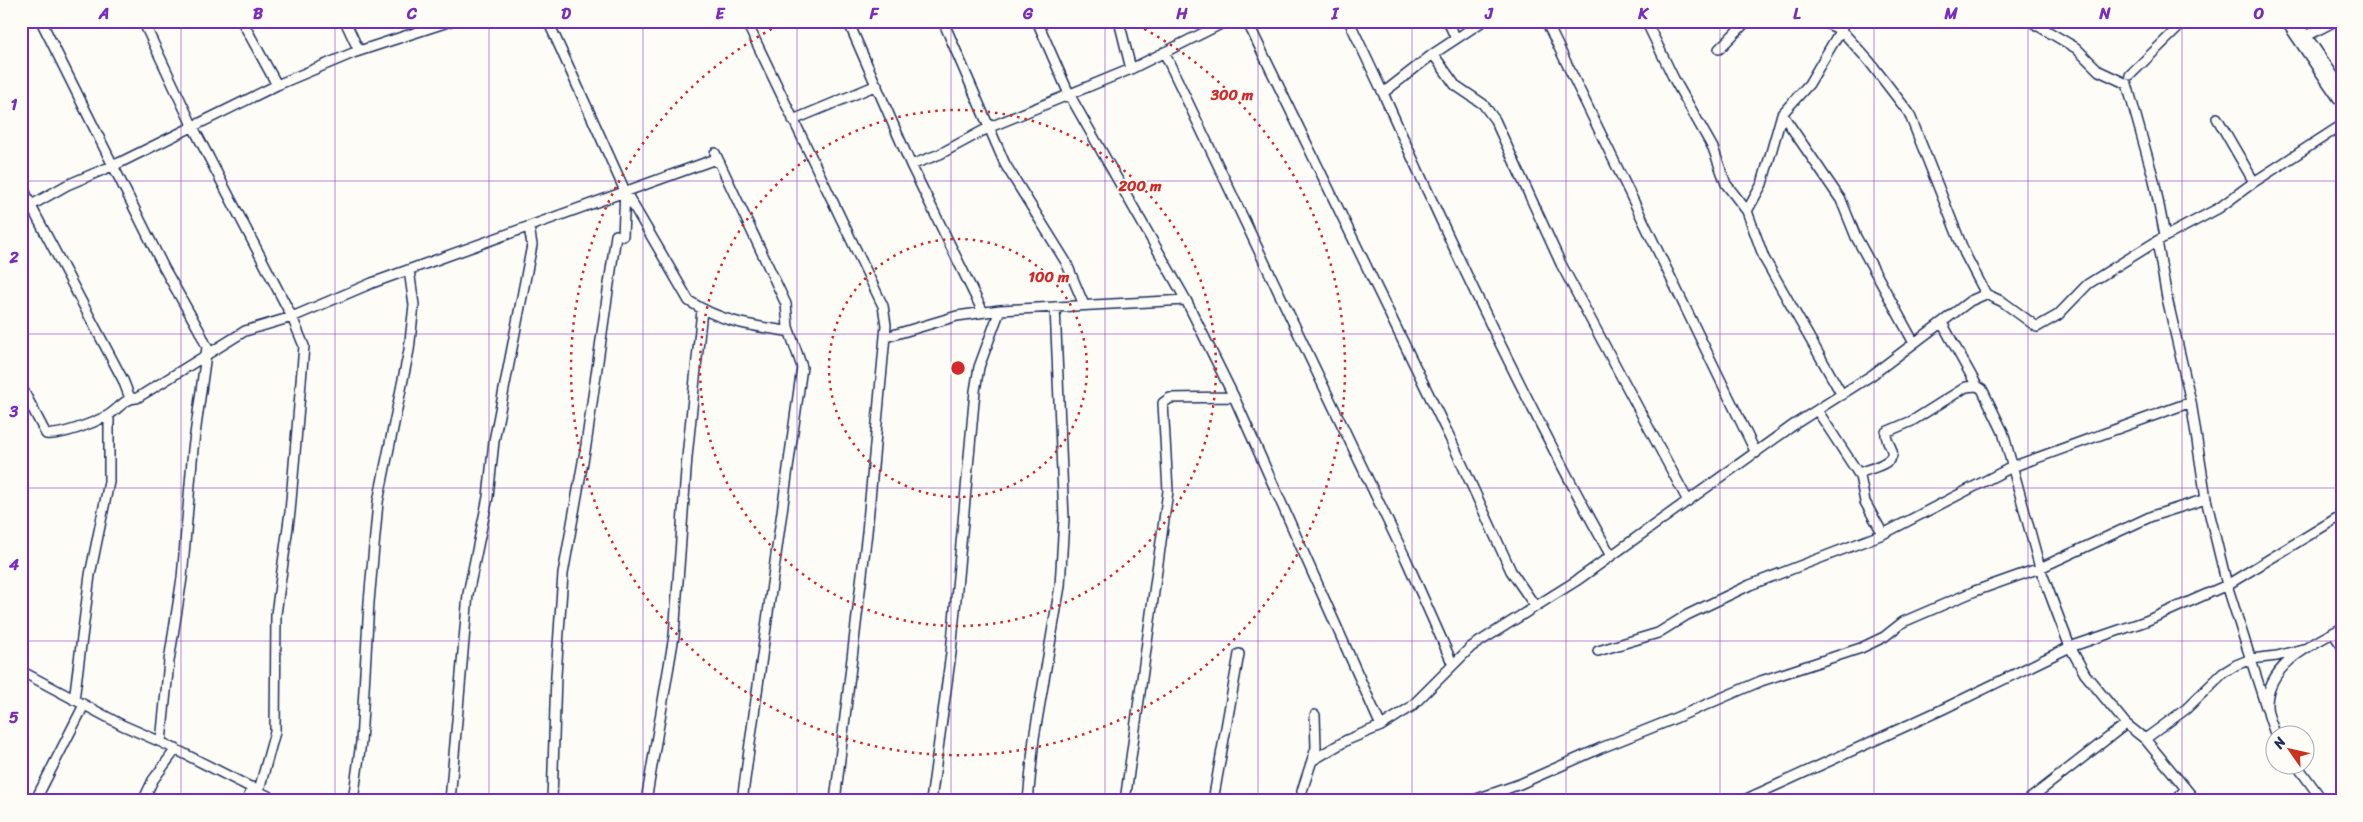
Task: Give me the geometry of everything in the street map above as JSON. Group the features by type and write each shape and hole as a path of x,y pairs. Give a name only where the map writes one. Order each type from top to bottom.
{"highway":[{"path":"2292,21 2342,96"}],"street":[{"path":"41,21 164,268 199,330 208,353 193,449 182,578 169,661 161,742"},
{"path":"143,21 192,125 292,317 304,346 290,512 276,614 275,732 255,789 247,801"},
{"path":"242,21 277,85"},
{"path":"345,21 359,51"},
{"path":"21,211 67,185 112,166 192,125 277,85 359,51 451,21"},
{"path":"548,21 626,191 689,301 702,310 736,323 786,331 788,328"},
{"path":"746,21 882,306 886,325 866,542 835,801"},
{"path":"848,21 911,165 983,312"},
{"path":"942,21 1005,164 1066,262 1084,305"},
{"path":"1037,21 1069,94 1186,300 1234,397 1381,726"},
{"path":"1119,21 1130,69"},
{"path":"911,165 940,154 990,127 1130,69 1227,21"},
{"path":"1247,21 1450,438 1511,571 1535,606"},
{"path":"1349,21 1525,395 1554,454 1611,556"},
{"path":"1448,21 1456,39"},
{"path":"1384,93 1433,54 1483,21"},
{"path":"1546,21 1756,453"},
{"path":"1646,21 1674,79 1713,148 1726,184 1747,211 1764,258 1842,395"},
{"path":"1719,49 1747,21"},
{"path":"1821,21 1841,30 1869,61 1909,113 1965,254 1986,294 2003,302 2036,326 2058,315 2088,284 2161,238 2219,208 2254,182 2342,125"},
{"path":"1747,211 1762,184 1782,114 1809,84 1846,21"},
{"path":"2030,21 2076,48 2099,71 2126,84 2154,180 2167,298 2191,402 2206,499 2227,584 2272,724"},
{"path":"2130,75 2185,21"},
{"path":"2303,38 2335,21"},
{"path":"1164,52 1406,559 1453,665"},
{"path":"1433,54 1456,85 1483,104 1494,120 1561,264 1688,501"},
{"path":"793,120 877,85"},
{"path":"1782,114 1841,200 1856,237 1914,343"},
{"path":"2218,118 2254,182"},
{"path":"715,153 786,304 788,328 802,367 742,801"},
{"path":"21,386 46,434 61,432 108,415 130,398 137,398 245,331 292,317 409,270 713,160 720,163"},
{"path":"21,182 31,206 124,380 130,398"},
{"path":"552,801 556,684 563,574 586,445 626,191"},
{"path":"450,801 468,594 488,497 494,441 532,245 529,227"},
{"path":"353,801 361,742 369,602 378,502 409,350 414,305 409,270"},
{"path":"1313,760 1347,740 1381,726 1412,706 1471,648 1611,556 1817,410 1842,395 1970,301 1986,294"},
{"path":"886,337 957,316 983,312 1186,300"},
{"path":"1028,801 1034,738 1060,586 1063,529 1056,307"},
{"path":"646,801 674,636 687,457 702,310"},
{"path":"931,801 950,653 975,391 979,366 1000,310"},
{"path":"1942,323 1977,386 1982,389 2002,432 2040,568 2070,647 2085,674 2126,724 2145,739 2196,801"},
{"path":"1860,476 1862,472 1892,458 1893,453 1885,435 1888,429 1912,421 1966,387 1977,386"},
{"path":"1125,801 1168,491 1162,403 1170,398 1234,397"},
{"path":"1598,651 1658,633 1687,615 1750,586 1883,534 2012,467 2191,402"},
{"path":"1817,410 1860,476 1865,502 1883,534"},
{"path":"74,700 90,574 108,482 108,415"},
{"path":"1471,801 1520,784 1761,681 1861,648 1884,637 1903,622 1975,591 2040,568 2152,516 2206,499"},
{"path":"1742,801 1914,722 2070,647 2146,621 2227,584 2342,515"},
{"path":"2145,739 2186,709 2223,672 2251,659 2277,656 2303,648 2342,628"},
{"path":"2333,633 2342,646"},
{"path":"2266,707 2272,683 2303,648"},
{"path":"1213,801 1239,654"},
{"path":"21,671 122,725 176,749 278,801"},
{"path":"35,801 84,705"},
{"path":"1302,801 1302,792 1316,748 1315,715"},
{"path":"2027,801 2126,724"},
{"path":"143,801 153,780 176,749"},
{"path":"2303,774 2323,801"},
{"path":"2177,801 2185,788"}]}
